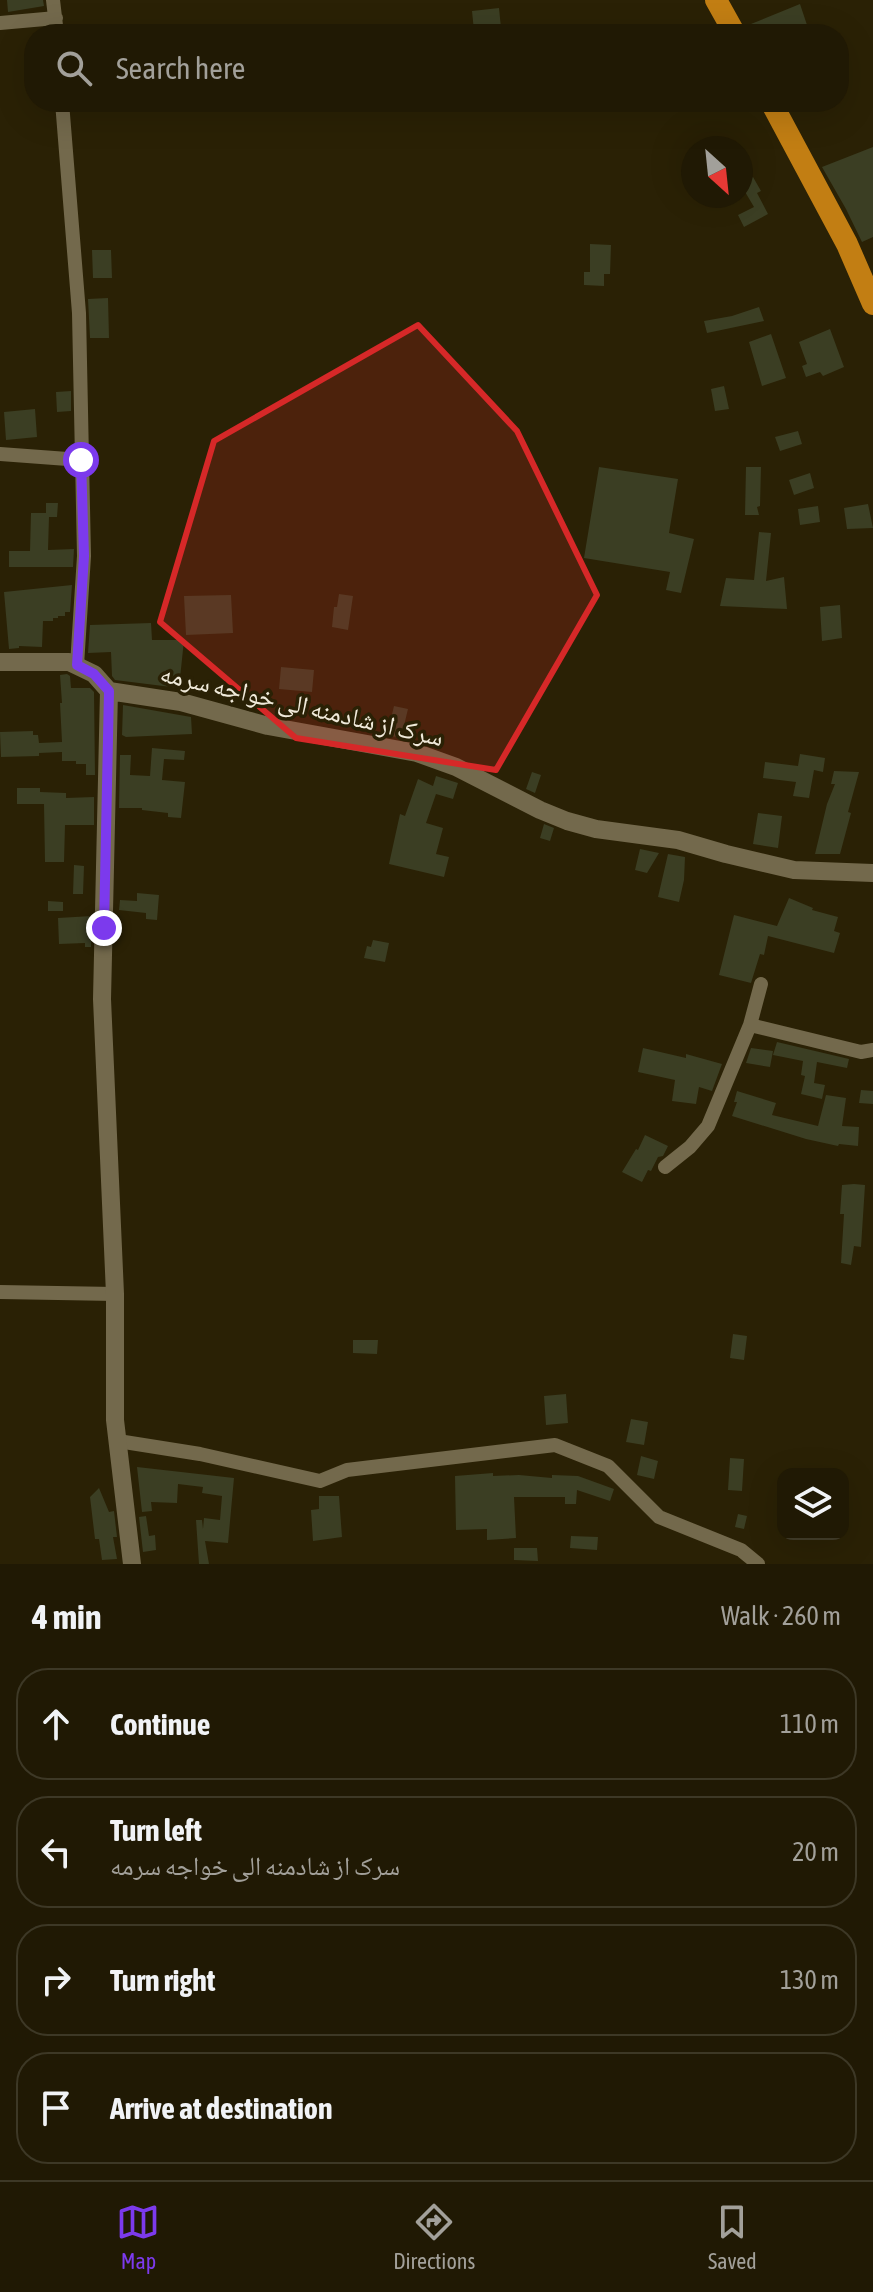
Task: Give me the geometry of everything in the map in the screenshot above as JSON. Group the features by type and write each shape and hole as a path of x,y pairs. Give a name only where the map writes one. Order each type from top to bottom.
{"highway":[{"path":"716,0 729,24"},
{"path":"776,112 847,244 873,304"}],"street":[{"path":"53,0 56,24"},
{"path":"0,23 56,18"},
{"path":"63,112 79,313 84,556 77,665"},
{"path":"0,454 81,460"},
{"path":"0,662 69,662 94,674 109,691 102,999 115,1294 115,1420 132,1564"},
{"name":"سرک از شادمنه الی خواجه سرمه","path":"109,691 181,702 268,726 417,753 456,767 540,810 596,829 678,840 794,870 873,873"},
{"path":"665,1167 690,1147 708,1126 750,1025 761,984"},
{"path":"750,1025 861,1052 873,1050"},
{"path":"0,1292 115,1294"},
{"path":"118,1441 200,1454 320,1481 347,1470 555,1445 608,1466 659,1517 741,1550 758,1564"}],"highlighted area":[{"path":"418,325 517,431 597,595 496,770 296,738 160,622 214,441"}],"building":[{"path":"7,0 43,0 44,6 8,12"},
{"path":"800,4 807,24 751,24"},
{"path":"499,8 501,24 473,24 472,11"},
{"path":"873,147 873,237 862,242 822,167"},
{"path":"753,177 768,214 744,227 738,215 754,207"},
{"path":"590,244 611,245 610,274 604,274 604,286 584,285 584,272 590,272"},
{"path":"92,250 111,250 112,278 93,278"},
{"path":"108,298 109,338 90,338 88,299"},
{"path":"759,307 764,321 707,333 704,321"},
{"path":"830,329 844,367 823,376 820,372 806,377 802,366 807,364 799,342"},
{"path":"771,334 786,378 762,386 749,342"},
{"path":"724,386 729,409 715,411 711,389"},
{"path":"71,391 71,411 57,412 56,392"},
{"path":"35,409 37,437 6,440 4,412"},
{"path":"798,431 802,444 780,451 775,437"},
{"path":"599,467 678,479 669,533 694,539 681,593 666,590 670,572 584,558"},
{"path":"746,467 761,467 759,515 745,515"},
{"path":"810,473 814,488 794,495 789,480"},
{"path":"46,503 58,503 57,517 49,517 48,550 74,549 73,567 9,567 9,551 30,551 31,513 46,513"},
{"path":"868,504 873,528 847,529 844,508"},
{"path":"818,506 820,522 800,525 798,509"},
{"path":"759,532 771,533 766,581 784,577 787,609 720,606 726,578 754,580"},
{"path":"72,585 70,612 53,618 53,621 43,621 42,647 9,649 4,592"},
{"path":"339,594 353,596 348,630 332,627"},
{"path":"231,595 233,633 186,635 184,596"},
{"path":"840,605 842,638 822,641 820,607"},
{"path":"151,623 152,640 184,640 179,688 115,680 112,676 111,652 88,653 90,625"},
{"path":"281,667 314,670 312,692 279,689"},
{"path":"67,674 71,688 90,688 94,692 95,775 86,775 86,764 62,761 62,752 1,757 0,732 33,731 33,735 38,735 39,743 62,742 60,675"},
{"path":"123,705 191,717 192,734 126,737 122,735"},
{"path":"394,706 408,709 401,738 387,735"},
{"path":"152,748 185,751 184,760 164,759 162,780 185,782 181,818 142,808 119,808 120,755 131,755 130,775 150,776"},
{"path":"800,754 825,758 823,772 814,770 809,798 793,796 796,782 763,778 765,762 798,766"},
{"path":"834,771 859,772 848,812 851,813 840,854 815,854 835,784 831,784"},
{"path":"532,772 541,775 535,793 526,789"},
{"path":"436,776 458,783 453,799 436,794 426,823 443,828 436,854 449,857 444,877 389,864 400,814 405,816 418,779 433,786"},
{"path":"17,788 66,793 66,798 94,797 94,825 65,825 64,862 45,862 44,804 17,804"},
{"path":"758,813 782,816 778,848 753,844"},
{"path":"544,824 554,828 550,841 540,838"},
{"path":"640,849 659,853 647,873 635,870"},
{"path":"668,854 685,857 679,902 658,897"},
{"path":"74,865 84,866 83,894 73,894"},
{"path":"137,893 159,895 157,920 146,919 146,913 119,910 120,900 137,901"},
{"path":"789,898 812,910 838,917 834,931 840,933 834,953 768,936 764,955 760,954 751,983 719,975 734,915 777,926"},
{"path":"48,901 63,902 63,911 48,911"},
{"path":"92,916 91,947 85,947 85,943 59,944 58,918"},
{"path":"373,940 389,943 385,962 364,958 367,946 371,947"},
{"path":"777,1042 849,1059 847,1068 817,1062 814,1083 825,1085 822,1099 801,1094 805,1076 801,1075 803,1061 773,1055"},
{"path":"643,1048 686,1058 686,1054 722,1064 712,1091 699,1087 696,1104 672,1101 675,1080 638,1072"},
{"path":"751,1048 773,1051 770,1067 746,1063"},
{"path":"861,1090 873,1091 873,1104 859,1103"},
{"path":"737,1091 776,1103 772,1115 818,1126 826,1095 846,1098 842,1126 859,1127 858,1146 838,1146 806,1139 732,1116"},
{"path":"645,1135 668,1146 642,1182 622,1172"},
{"path":"842,1185 865,1185 861,1247 854,1246 851,1265 841,1263 844,1214 840,1214"},
{"path":"733,1334 747,1336 744,1360 730,1358"},
{"path":"353,1340 378,1340 377,1354 353,1353"},
{"path":"566,1394 568,1423 546,1425 544,1396"},
{"path":"631,1419 648,1422 644,1445 626,1442"},
{"path":"641,1456 658,1461 654,1479 637,1475"},
{"path":"730,1458 744,1459 742,1491 728,1490"},
{"path":"137,1467 234,1478 228,1543 205,1541 209,1564 199,1564 196,1520 202,1520 203,1529 204,1518 220,1520 222,1496 202,1493 203,1487 178,1484 177,1503 151,1502 152,1511 142,1512"},
{"path":"493,1473 493,1476 578,1476 614,1489 610,1501 577,1490 576,1504 565,1504 565,1497 514,1497 516,1538 487,1540 487,1529 456,1530 455,1476"},
{"path":"99,1488 109,1512 114,1511 117,1537 113,1537 117,1559 102,1560 99,1539 95,1539 90,1497"},
{"path":"319,1496 339,1496 342,1537 313,1541 311,1510 319,1509"},
{"path":"738,1514 747,1516 744,1529 735,1527"},
{"path":"146,1516 149,1536 155,1535 156,1550 143,1552 139,1517"},
{"path":"571,1536 598,1537 597,1550 570,1548"},
{"path":"514,1548 537,1548 538,1561 514,1560"}],"route":[{"path":"81,460 84,556 77,665 94,674 109,691 104,928"}]}
